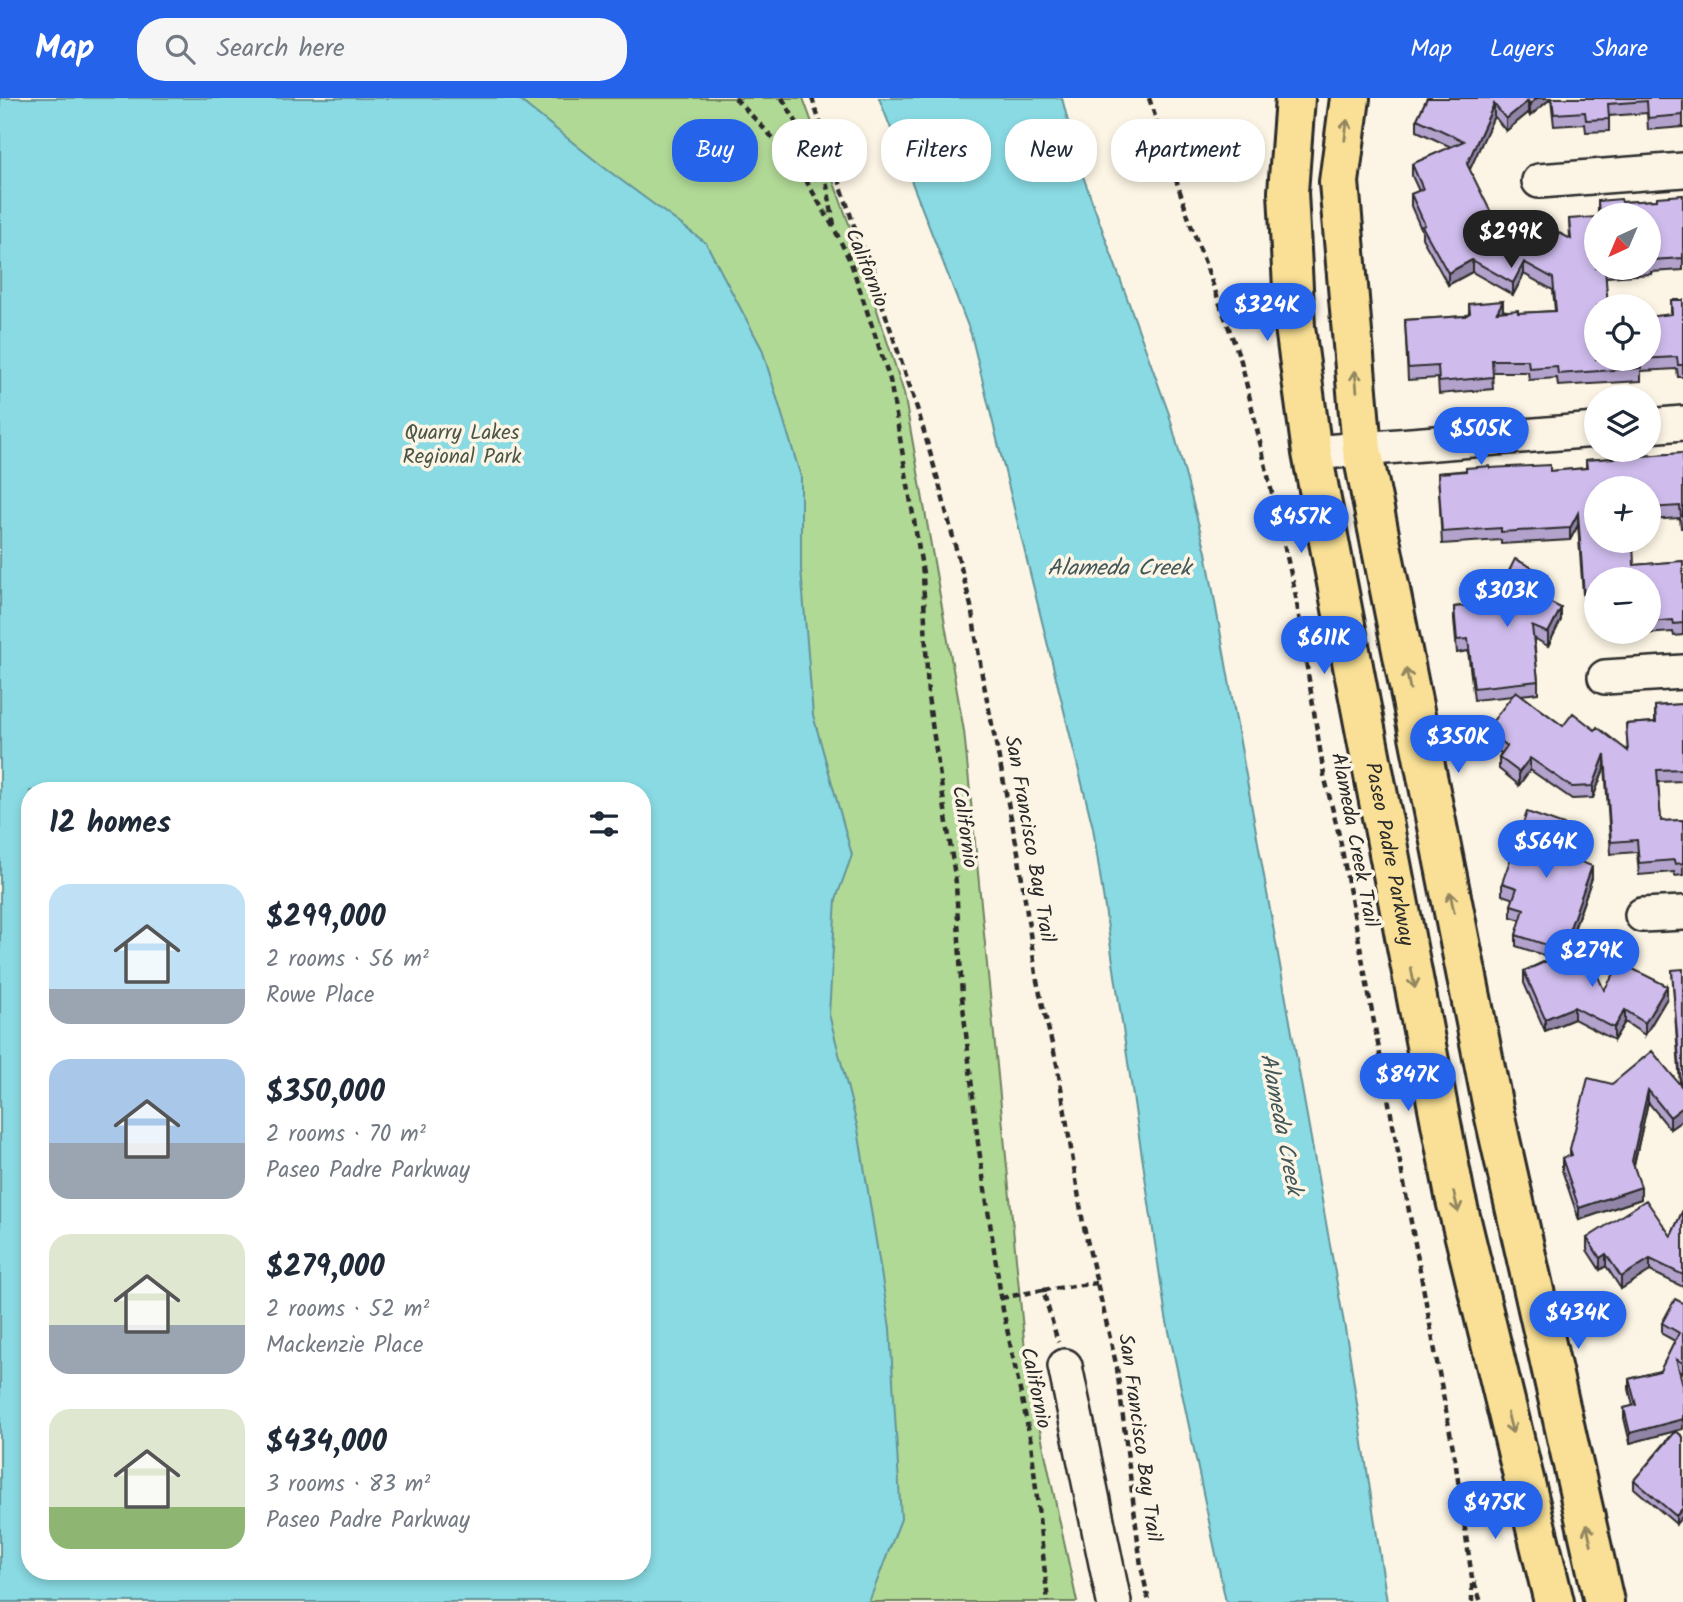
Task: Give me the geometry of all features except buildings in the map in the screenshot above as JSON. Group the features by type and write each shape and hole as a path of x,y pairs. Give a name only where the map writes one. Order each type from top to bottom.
{"main road":[{"name":"Paseo Padre Parkway","path":"1295,98 1288,192 1289,226 1294,327 1312,453 1455,1196 1554,1602"},
{"path":"1350,98 1339,182 1362,449 1494,1113 1604,1602"},
{"path":"1522,1473 1526,1553 1534,1602"}],"street":[{"path":"1539,181 1683,170"},
{"path":"1661,425 1683,423"},
{"path":"1312,453 1584,431"},
{"path":"1605,677 1683,672"},
{"path":"1642,915 1683,913"},
{"path":"1065,1366 1114,1602"}],"path":[{"name":"Californio","path":"735,98 794,160 835,230 852,263 890,380 923,573 928,697 956,883 962,997 980,1156 1001,1298 1031,1442 1048,1602"},
{"path":"782,98 812,148 826,180 835,230"},
{"name":"San Francisco Bay Trail","path":"812,98 858,238 873,265 880,298 918,411 961,567 1018,852 1037,981 1058,1069 1083,1223 1118,1368 1141,1566 1149,1602"},
{"name":"Alameda Creek Trail","path":"1149,98 1192,228 1241,361 1295,591 1324,775 1340,839 1455,1459 1472,1578 1472,1602"},
{"path":"1001,1298 1097,1283"},
{"path":"1043,1290 1065,1366"},
{"path":"1472,1578 1481,1602"}],"green space":[{"name":"Quarry Lakes Regional Park","path":"0,98 803,98 811,119 772,119 772,182 834,182 849,224 904,393 964,731 1027,1370 1077,1602 0,1602"}],"water":[{"name":"Quarry Lakes Regional Park","path":"0,98 517,98 606,169 706,243 762,349 801,477 801,569 813,715 852,855 836,899 829,1014 858,1129 890,1328 901,1519 869,1602 0,1602"},
{"name":"Alameda Creek","path":"879,98 1062,98 1067,119 1005,119 1005,182 1085,182 1169,414 1206,552 1349,1351 1387,1602 1226,1602 1166,1317 1093,828 971,334 912,182 991,182 991,119 887,119"}]}
